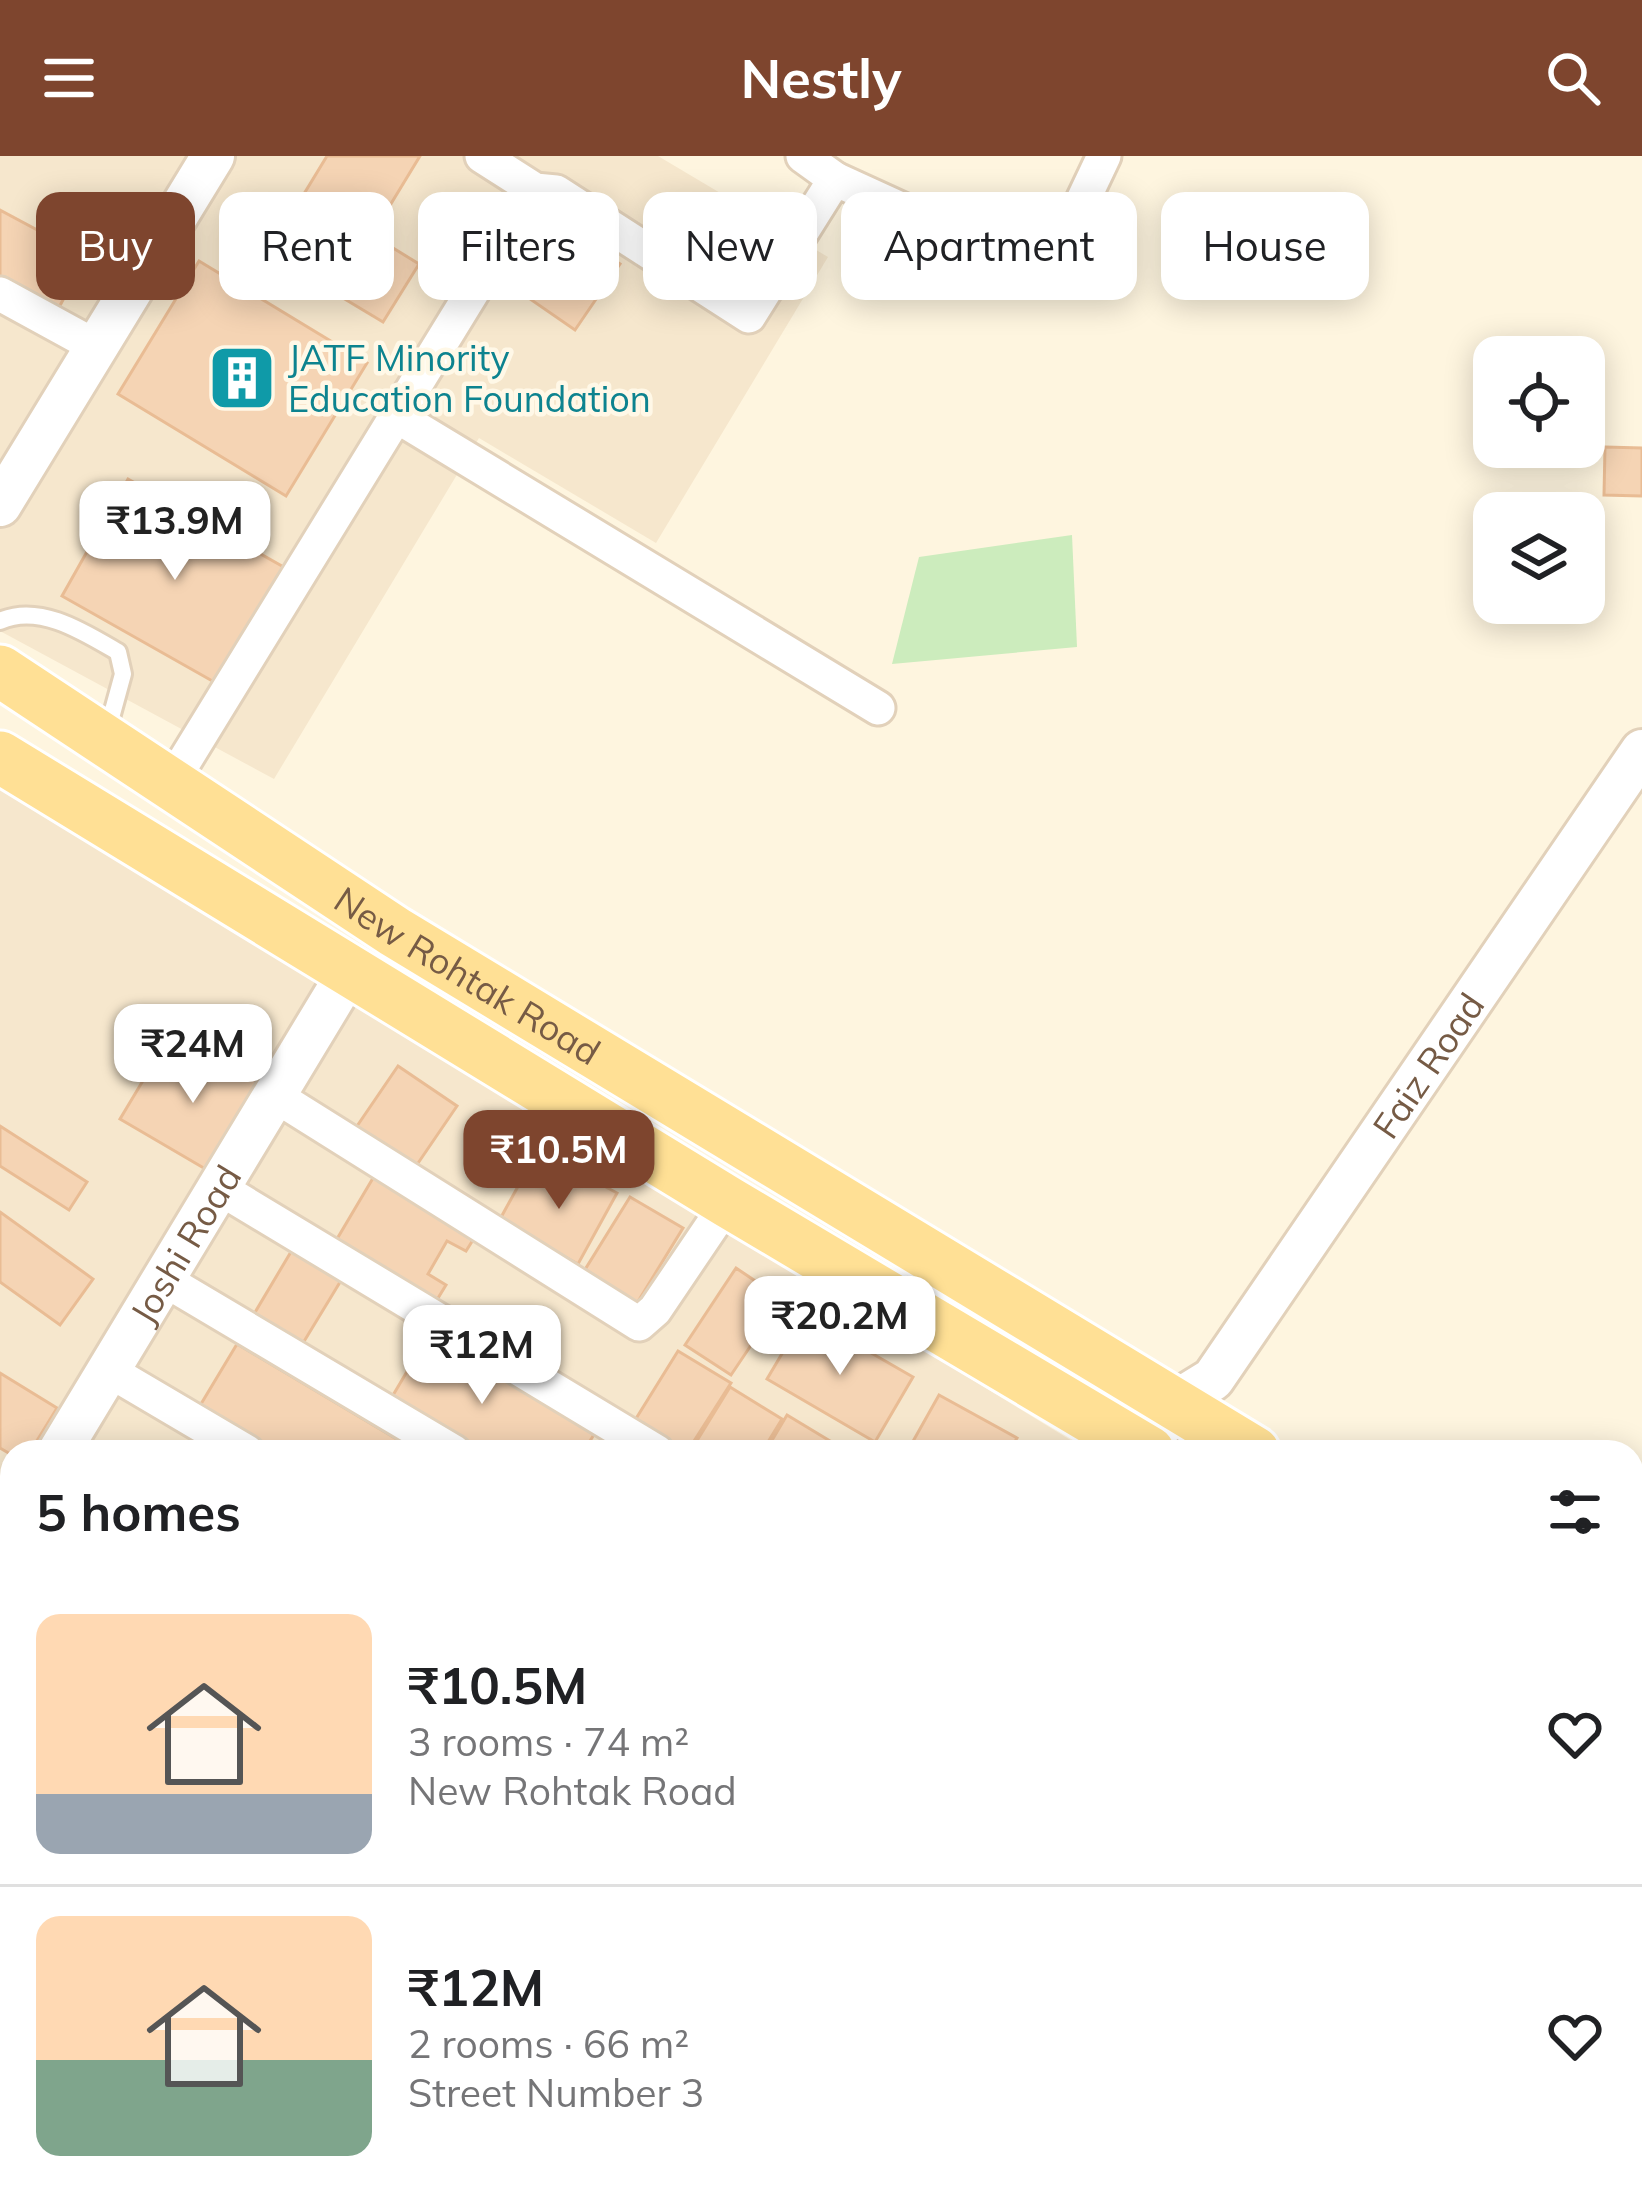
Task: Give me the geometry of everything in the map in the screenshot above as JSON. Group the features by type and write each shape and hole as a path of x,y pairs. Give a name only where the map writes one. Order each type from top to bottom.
{"main road":[{"name":"New Rohtak Road","path":"0,671 395,932 1211,1423"},
{"name":"New Rohtak Road","path":"0,757 728,1202 1128,1440"}],"street":[{"path":"0,505 213,156"},
{"path":"482,156 535,190 556,192 749,316 835,179"},
{"path":"803,156 835,179 1047,276 1104,156"},
{"path":"171,782 535,190"},
{"path":"0,294 97,347"},
{"path":"398,417 878,708"},
{"name":"Faiz Road","path":"1172,1440 1211,1423 1642,751"},
{"name":"Joshi Road","path":"65,1440 349,972"},
{"path":"274,1095 639,1324 655,1310 728,1202"},
{"path":"221,1189 638,1440"},
{"path":"164,1279 434,1440"},
{"path":"108,1370 227,1440"}],"lane":[{"path":"0,621 26,615 64,622 118,652 124,674 105,738"}],"shaded area":[{"path":"0,156 658,156 719,192 643,192 643,300 802,300 656,543 479,438 274,779 0,631"},
{"path":"817,250 828,257 817,275"},
{"path":"0,783 1070,1440 0,1440"}],"green space":[{"path":"1072,535 1077,647 892,664 919,557"}],"building":[{"path":"327,156 420,156 394,199 394,192 305,192"},
{"path":"0,210 36,229 36,300 63,300 54,317 0,289"},
{"path":"394,249 418,266 383,322 346,300 394,300"},
{"name":"JATF Minority Education Foundation","path":"199,261 219,273 219,300 263,300 367,363 286,496 118,394 175,300 195,300"},
{"path":"532,300 595,300 575,330"},
{"path":"1605,447 1642,448 1642,496 1604,492"},
{"path":"128,479 289,570 223,687 62,596"},
{"path":"168,1039 233,1078 238,1069 267,1086 214,1174 120,1119"},
{"path":"398,1066 457,1106 414,1169 355,1129"},
{"path":"0,1126 87,1182 69,1210 0,1166"},
{"path":"569,1167 617,1193 578,1264 499,1221 527,1170 558,1187"},
{"path":"376,1173 478,1232 466,1251 447,1241 428,1274 446,1285 435,1303 334,1244"},
{"path":"630,1197 683,1228 634,1308 581,1276"},
{"path":"0,1212 93,1279 60,1325 0,1282"},
{"path":"298,1240 348,1269 300,1348 251,1319"},
{"path":"736,1268 782,1299 731,1375 685,1345"},
{"path":"805,1315 913,1377 876,1440 767,1379"},
{"path":"428,1336 595,1433 591,1440 454,1440 389,1402"},
{"path":"237,1344 398,1440 239,1440 195,1414"},
{"path":"678,1351 731,1383 695,1440 656,1440 632,1425"},
{"path":"0,1373 57,1408 37,1440 0,1440"},
{"path":"730,1387 782,1419 769,1440 697,1440"},
{"path":"939,1395 1017,1438 1016,1440 914,1440"},
{"path":"787,1415 828,1440 772,1440"}],"place":[{"name":"JATF Minority Education Foundation","path":"242,378"}]}
